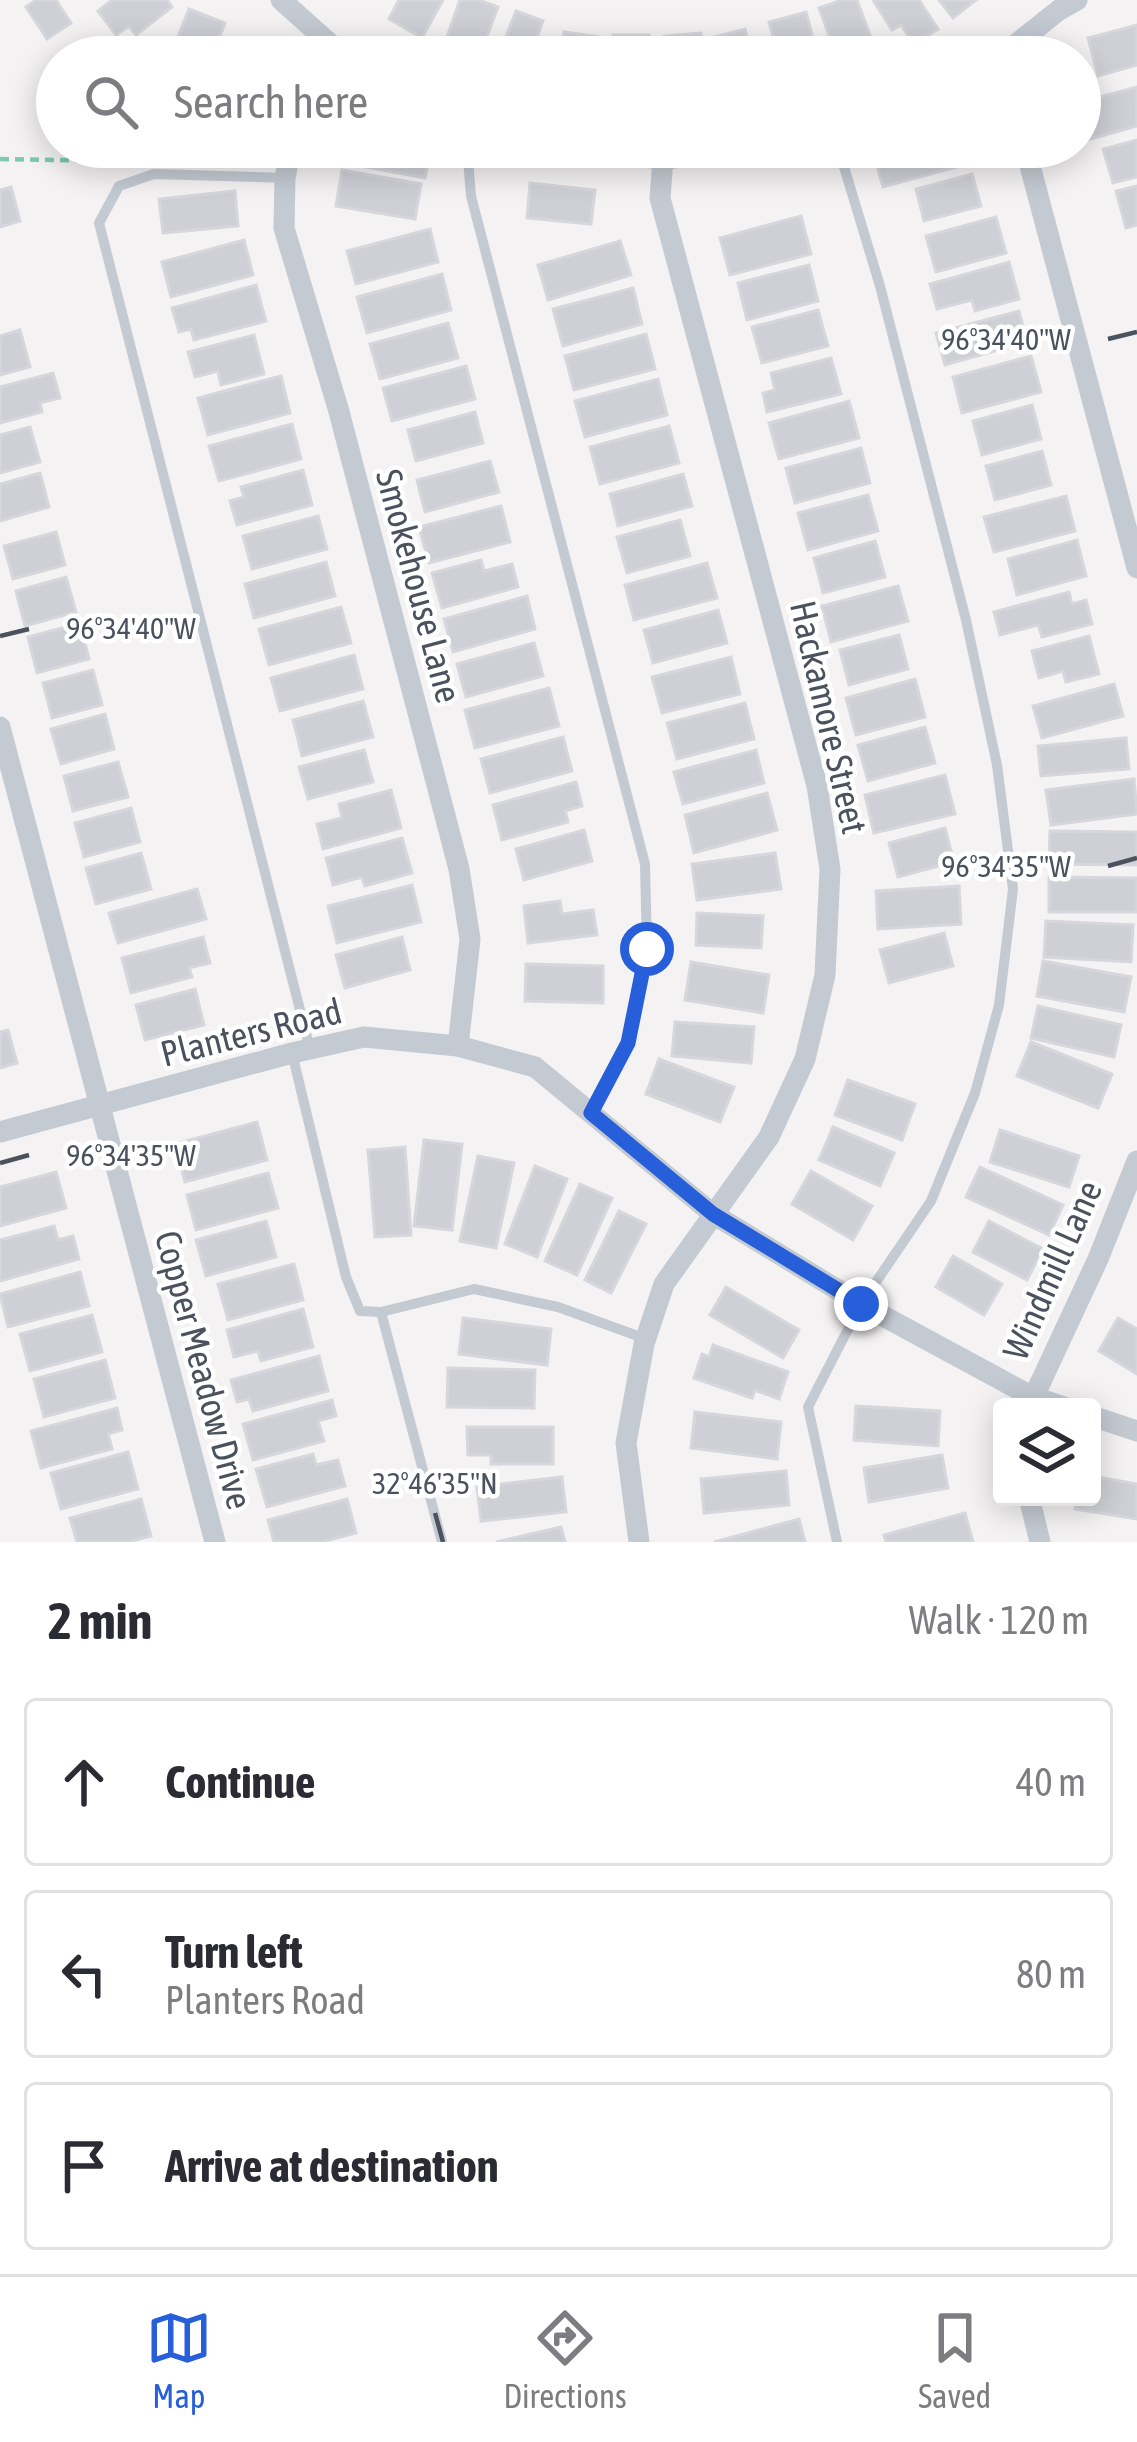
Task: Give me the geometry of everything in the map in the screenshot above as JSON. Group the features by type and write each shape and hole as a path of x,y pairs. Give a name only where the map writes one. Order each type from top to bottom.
{"street":[{"path":"281,0 320,36"},
{"path":"1028,36 1077,0"},
{"name":"Smokehouse Lane","path":"287,168 284,228 338,408 459,869 470,939 458,1046"},
{"name":"Hackamore Street","path":"639,1542 626,1443 646,1339 664,1284 769,1137 805,1059 825,975 830,869 817,786 660,198 662,168"},
{"path":"1031,168 1137,568"},
{"name":"Copper Meadow Drive","path":"0,728 214,1542"},
{"name":"Planters Road","path":"0,1132 364,1037 458,1046 535,1067 713,1214 1023,1398"},
{"name":"Windmill Lane","path":"1032,1398 1098,1259 1137,1161"},
{"path":"1101,1419 1137,1431"},
{"path":"1030,1506 1040,1542"}],"lane":[{"path":"469,168 471,196 645,864 647,949 628,1043 591,1113"},
{"path":"837,1542 808,1407 861,1304 932,1201 975,1093 998,1005 1012,889 998,765 966,620 880,286 844,168"},
{"path":"285,178 154,174 118,186 99,223 301,1051 346,1277 360,1311 381,1312 474,1289 558,1306 646,1339"},
{"path":"381,1312 442,1542"}],"path":[{"path":"0,159 36,160"}],"building":[{"path":"36,0 56,0 71,23 45,36 26,7"},
{"path":"112,0 167,0 172,7 136,35 129,26 116,35 98,11"},
{"path":"399,0 443,0 423,36 389,19"},
{"path":"460,0 498,7 487,36 447,36"},
{"path":"857,0 870,36 829,36 819,8"},
{"path":"873,0 919,0 938,29 927,36 909,36 901,25 892,30"},
{"path":"939,0 976,0 953,18"},
{"path":"189,9 225,23 220,36 178,36"},
{"path":"516,11 543,21 538,36 506,36"},
{"path":"806,12 812,36 773,36 769,22"},
{"path":"1137,25 1137,65 1101,75 1101,36 1096,36"},
{"path":"745,29 747,36 718,36"},
{"path":"1137,87 1137,126 1101,136 1101,96"},
{"path":"1137,140 1137,177 1113,183 1103,149"},
{"path":"372,168 427,168 425,178"},
{"path":"878,168 953,168 883,187"},
{"path":"342,170 421,184 415,219 336,206"},
{"path":"972,174 981,206 924,221 916,189"},
{"path":"530,183 595,190 591,224 527,218"},
{"path":"1137,186 1137,225 1126,228 1116,191"},
{"path":"11,187 20,221 0,227 0,190"},
{"path":"235,191 238,226 163,233 159,199"},
{"path":"801,216 811,254 730,275 720,238"},
{"path":"996,217 1006,253 936,272 926,236"},
{"path":"430,229 438,262 356,284 347,251"},
{"path":"244,240 253,275 171,297 162,262"},
{"path":"620,241 631,275 548,300 538,265"},
{"path":"1009,262 1019,299 975,311 972,300 937,309 930,284"},
{"path":"809,265 818,301 747,320 738,283"},
{"path":"442,274 451,310 367,333 357,297"},
{"path":"256,285 266,321 194,340 191,329 179,332 172,308"},
{"path":"633,288 642,324 563,346 553,309"},
{"path":"818,310 828,346 762,363 752,327"},
{"path":"1019,311 1027,342 945,365 936,333"},
{"path":"448,323 458,358 380,379 370,344"},
{"path":"20,330 30,367 0,375 0,336"},
{"path":"646,334 655,369 574,390 565,356"},
{"path":"254,335 264,374 221,385 218,371 195,377 188,352"},
{"path":"1031,356 1041,392 962,413 953,377"},
{"path":"831,358 841,394 767,412 763,393 775,390 771,373"},
{"path":"466,366 475,399 392,421 383,388"},
{"path":"53,373 60,398 40,403 42,412 0,423 0,387"},
{"path":"281,376 290,413 208,435 198,398"},
{"path":"658,379 667,415 585,437 575,401"},
{"path":"849,401 859,438 779,459 769,423"},
{"path":"1032,405 1041,439 982,455 973,421"},
{"path":"475,412 483,443 416,461 408,430"},
{"path":"292,424 301,459 219,481 209,446"},
{"path":"669,426 679,463 600,484 590,447"},
{"path":"30,427 40,462 0,473 0,435"},
{"path":"861,448 870,483 795,503 786,468"},
{"path":"1042,451 1051,485 995,500 986,466"},
{"path":"490,461 499,492 425,512 417,480"},
{"path":"303,470 312,505 237,525 230,501 244,497 241,487"},
{"path":"40,473 49,507 0,521 0,484"},
{"path":"683,474 692,506 618,526 610,494"},
{"path":"868,495 878,531 808,550 798,513"},
{"path":"1066,496 1075,531 994,552 984,517"},
{"path":"501,506 510,542 429,563 419,527"},
{"path":"318,516 327,549 252,569 243,536"},
{"path":"680,520 690,556 627,573 617,537"},
{"path":"56,532 65,565 13,579 4,546"},
{"path":"1077,540 1086,576 1017,595 1008,559"},
{"path":"875,541 885,577 823,593 814,558"},
{"path":"481,560 484,571 512,564 518,587 442,608 432,573"},
{"path":"326,562 335,596 254,618 245,584"},
{"path":"707,563 717,598 634,620 625,585"},
{"path":"66,577 76,612 25,626 16,591"},
{"path":"898,586 908,621 831,642 822,606"},
{"path":"1069,592 1072,604 1086,600 1092,624 1042,637 1038,625 1000,635 994,612"},
{"path":"527,596 535,629 453,652 444,619"},
{"path":"341,607 351,643 269,665 259,629"},
{"path":"718,610 727,643 653,663 644,630"},
{"path":"80,623 89,659 37,673 28,637"},
{"path":"899,635 908,669 849,685 840,650"},
{"path":"1089,636 1099,674 1066,682 1063,671 1039,678 1032,651"},
{"path":"534,643 543,676 466,697 457,664"},
{"path":"354,655 363,689 280,711 271,678"},
{"path":"731,657 740,694 662,713 652,677"},
{"path":"93,670 102,705 52,718 43,683"},
{"path":"915,679 925,717 856,735 846,698"},
{"path":"1114,684 1123,716 1042,738 1033,706"},
{"path":"549,688 559,726 475,748 465,710"},
{"path":"363,701 373,737 302,756 293,720"},
{"path":"745,703 754,739 677,759 667,723"},
{"path":"105,714 114,749 61,764 51,729"},
{"path":"925,727 935,763 868,781 858,745"},
{"path":"563,737 572,771 490,793 481,759"},
{"path":"1126,738 1129,769 1041,776 1038,746"},
{"path":"364,750 373,782 308,799 299,767"},
{"path":"756,750 764,783 683,804 674,772"},
{"path":"118,762 128,797 73,811 64,776"},
{"path":"945,775 955,814 874,833 865,795"},
{"path":"1134,779 1137,814 1051,825 1046,790"},
{"path":"576,782 582,806 565,811 568,822 502,840 493,805"},
{"path":"391,790 401,828 323,849 317,824 342,818 339,804"},
{"path":"767,793 777,830 694,853 685,815"},
{"path":"131,808 140,842 84,857 75,823"},
{"path":"945,828 954,862 898,877 889,843"},
{"path":"584,830 592,861 524,880 516,849"},
{"path":"1050,831 1137,832 1137,865 1049,864"},
{"path":"402,838 412,873 365,886 362,877 333,885 326,858"},
{"path":"141,853 151,889 96,904 86,868"},
{"path":"775,853 781,889 697,900 692,864"},
{"path":"1049,877 1137,878 1137,912 1049,912"},
{"path":"412,885 421,922 337,943 328,906"},
{"path":"959,886 961,924 878,929 876,891"},
{"path":"197,889 206,919 118,943 109,913"},
{"path":"560,901 562,914 593,910 597,935 528,943 524,906"},
{"path":"697,913 763,916 761,948 696,945"},
{"path":"1046,921 1133,925 1131,962 1044,957"},
{"path":"944,933 953,966 889,983 880,950"},
{"path":"203,937 210,963 189,968 192,977 131,993 122,958"},
{"path":"402,937 410,970 345,988 336,955"},
{"path":"1043,961 1131,977 1124,1012 1037,996"},
{"path":"691,962 769,975 763,1013 685,1000"},
{"path":"526,964 603,966 603,1003 525,1001"},
{"path":"195,989 204,1025 145,1040 136,1005"},
{"path":"1038,1006 1121,1025 1114,1057 1031,1038"},
{"path":"675,1022 754,1027 751,1063 672,1056"},
{"path":"8,1030 17,1063 0,1068 0,1032"},
{"path":"1031,1042 1112,1074 1098,1108 1017,1076"},
{"path":"659,1059 734,1087 720,1122 646,1094"},
{"path":"848,1080 915,1104 902,1140 835,1115"},
{"path":"257,1122 267,1160 185,1182 175,1144"},
{"path":"833,1127 894,1153 880,1186 819,1160"},
{"path":"1000,1130 1079,1156 1069,1187 990,1162"},
{"path":"424,1140 462,1144 452,1230 414,1226"},
{"path":"405,1147 411,1235 375,1237 368,1150"},
{"path":"478,1156 514,1163 496,1248 460,1241"},
{"path":"535,1166 567,1179 537,1257 505,1244"},
{"path":"980,1167 1063,1205 1049,1235 966,1197"},
{"path":"811,1171 872,1206 853,1240 792,1204"},
{"path":"56,1172 66,1208 0,1226 0,1187"},
{"path":"268,1173 278,1208 196,1230 187,1195"},
{"path":"580,1184 612,1198 577,1275 545,1261"},
{"path":"619,1211 646,1224 611,1293 585,1280"},
{"path":"266,1221 276,1257 206,1276 196,1240"},
{"path":"989,1221 1043,1249 1027,1280 973,1252"},
{"path":"54,1226 58,1240 73,1236 79,1259 0,1281 0,1240"},
{"path":"953,1256 1002,1284 984,1315 936,1287"},
{"path":"294,1264 303,1300 228,1320 218,1284"},
{"path":"80,1272 89,1306 8,1327 0,1294"},
{"path":"726,1287 799,1330 783,1358 710,1315"},
{"path":"303,1309 313,1347 261,1361 258,1351 234,1357 227,1330"},
{"path":"92,1315 102,1352 30,1371 20,1334"},
{"path":"463,1318 551,1329 547,1365 459,1354"},
{"path":"1118,1318 1137,1329 1137,1374 1099,1351"},
{"path":"713,1345 788,1372 779,1399 755,1390 752,1398 694,1378 702,1354 709,1357"},
{"path":"319,1356 328,1391 253,1411 249,1399 237,1402 231,1380"},
{"path":"105,1360 115,1398 44,1417 34,1379"},
{"path":"448,1368 535,1370 534,1408 447,1407"},
{"path":"332,1400 336,1416 318,1421 324,1441 253,1460 243,1424"},
{"path":"856,1406 940,1411 938,1446 854,1440"},
{"path":"117,1408 122,1430 108,1434 112,1449 41,1468 31,1431"},
{"path":"695,1412 781,1422 777,1459 691,1448"},
{"path":"467,1427 553,1427 553,1464 491,1464 491,1455 468,1455"},
{"path":"128,1452 138,1489 61,1509 51,1473"},
{"path":"313,1454 316,1465 338,1460 345,1486 267,1507 256,1469"},
{"path":"942,1455 948,1488 869,1502 864,1468"},
{"path":"786,1471 789,1505 704,1513 701,1479"},
{"path":"562,1477 566,1512 481,1521 477,1487"},
{"path":"1101,1478 1137,1484 1137,1519 1075,1509 1101,1506"},
{"path":"141,1499 151,1536 128,1542 77,1542 70,1518"},
{"path":"347,1499 356,1533 322,1542 274,1542 268,1520"},
{"path":"965,1513 973,1542 886,1542 884,1535"},
{"path":"799,1519 805,1542 714,1542"},
{"path":"561,1527 565,1542 496,1542"}],"route":[{"path":"647,949 628,1043 591,1113 713,1214 861,1304"}]}
